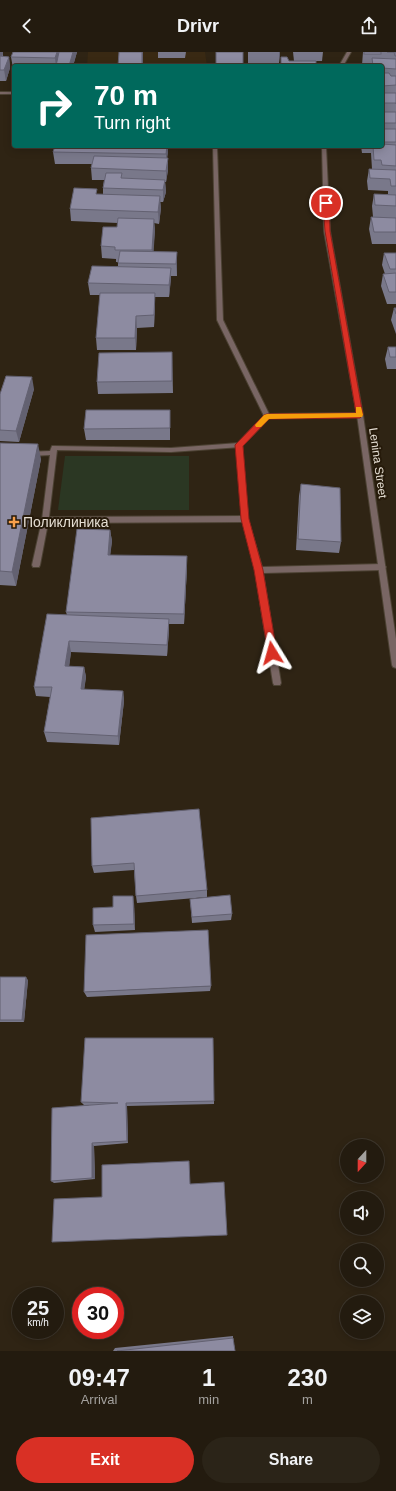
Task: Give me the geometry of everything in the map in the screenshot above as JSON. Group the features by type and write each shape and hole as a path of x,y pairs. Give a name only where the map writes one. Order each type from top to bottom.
{"street":[{"path":"342,64 349,52"},
{"path":"0,93 12,93"},
{"path":"215,148 220,320 267,416"},
{"name":"Lenina Street","path":"324,148 328,231 360,415 396,665"},
{"path":"36,565 45,520 54,448 171,450 239,445 267,416 360,415"},
{"path":"239,445 245,519 259,570 277,683"},
{"path":"23,454 53,453"},
{"path":"45,520 245,519"},
{"path":"259,570 382,567"}],"shaded area":[{"path":"88,52 205,52 207,64 87,64"}],"green space":[{"path":"65,456 189,456 189,510 58,510"}],"building":[{"path":"13,52 57,52 55,58 11,57"},
{"path":"59,52 73,52 70,64 56,64"},
{"path":"119,52 142,52 142,64 118,64"},
{"path":"216,52 243,52 243,64 216,64"},
{"path":"364,52 381,52 381,54 364,54"},
{"path":"0,56 9,57 4,70 0,70"},
{"path":"281,57 287,57 289,61 316,61 316,64 281,64"},
{"path":"372,58 396,59 396,69 384,68 384,64 373,64"},
{"path":"384,73 389,73 391,76 396,76 396,85 384,86"},
{"path":"384,93 396,93 396,103 384,103"},
{"path":"384,112 396,112 396,123 384,123"},
{"path":"384,129 396,129 396,142 384,142"},
{"path":"384,144 396,145 396,166 382,165 381,160 374,160 373,148 384,148"},
{"path":"54,148 167,148 166,154 53,152"},
{"path":"94,156 168,158 166,171 91,168"},
{"path":"369,169 396,170 396,186 391,186 390,179 370,178"},
{"path":"106,173 122,173 121,178 165,180 163,190 103,188"},
{"path":"74,188 97,189 96,194 160,196 158,212 70,209"},
{"path":"374,194 396,195 396,206 375,205"},
{"path":"371,217 396,218 396,232 374,232"},
{"path":"118,218 154,219 152,250 115,250 115,247 101,246 103,227 117,227"},
{"path":"120,251 177,252 176,264 118,263"},
{"path":"384,253 396,253 396,269 390,269"},
{"path":"92,266 171,268 169,285 88,283"},
{"path":"396,273 396,292 389,292 383,274"},
{"path":"100,293 155,293 154,315 136,316 135,338 96,338"},
{"path":"388,347 396,347 396,357 390,357"},
{"path":"172,352 172,381 97,382 99,353"},
{"path":"6,376 32,377 16,431 0,430 0,394"},
{"path":"86,410 170,410 170,428 84,429"},
{"name":"Поликлиника","path":"0,443 38,444 12,572 0,571"},
{"path":"301,484 340,488 341,542 298,539"},
{"path":"77,529 110,530 108,555 187,556 184,614 66,612"},
{"path":"47,614 169,619 167,645 69,641 65,666 84,667 81,689 123,691 118,736 44,732 52,687 34,687"},
{"path":"199,809 207,890 136,896 134,863 92,866 91,818"},
{"path":"230,895 232,914 192,917 190,899"},
{"path":"113,896 133,896 134,924 93,925 93,908 113,907"},
{"path":"208,930 211,986 84,992 86,935"},
{"path":"0,977 26,977 22,1020 0,1020"},
{"path":"85,1038 213,1038 214,1101 126,1103 127,1141 92,1143 92,1178 51,1181 52,1108 118,1103 81,1102"},
{"path":"189,1161 190,1184 224,1182 227,1235 52,1242 54,1199 102,1197 102,1165"},
{"path":"233,1338 235,1351 117,1351"}],"slow traffic":[{"path":"258,425 267,416 360,415 359,409"}],"place":[{"name":"Поликлиника","path":"14,522"}],"route":[{"path":"272,653 259,570 245,519 239,445 267,416 360,415 328,231 326,203"}]}
